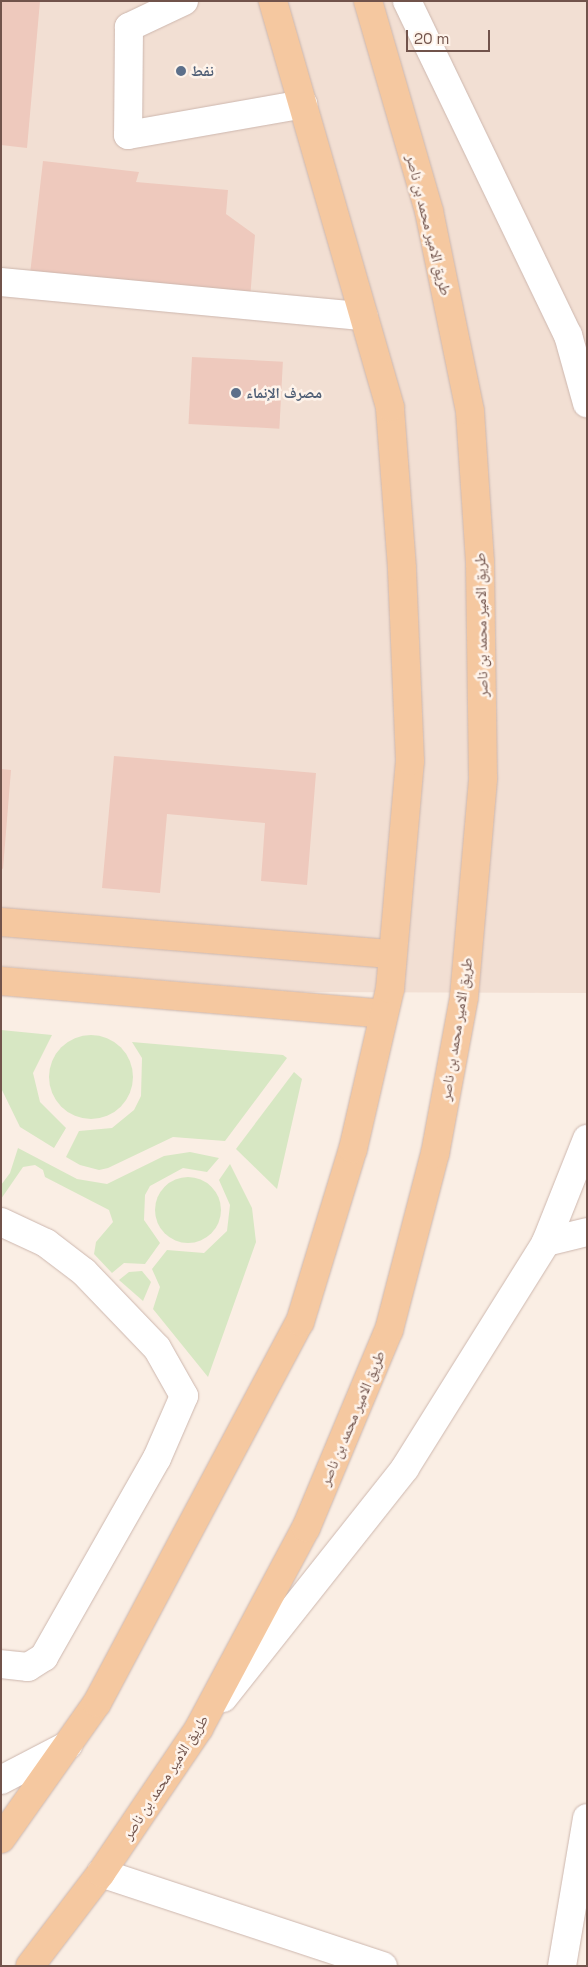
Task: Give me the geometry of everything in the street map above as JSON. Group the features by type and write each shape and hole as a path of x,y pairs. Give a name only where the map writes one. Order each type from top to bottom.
{"main road":[{"path":"1,1839 97,1703 300,1322 353,1149 384,1014 393,954 410,761 402,568 390,407 273,1"},
{"name":"طريق الامير محمد بن ناصر","path":"30,1966 101,1873 199,1728 306,1528 389,1330 435,1154 464,997 483,778 480,562 470,411 429,211 368,1"},
{"path":"1,922 393,954"},
{"path":"1,981 384,1014"}],"street":[{"path":"184,1 129,27 128,134 303,104"},
{"path":"407,1 578,334 587,403"},
{"path":"1,282 363,316"},
{"path":"199,1728 405,1468 546,1242 587,1139"},
{"path":"1,1222 46,1243 84,1272 157,1348 184,1396 157,1458 44,1657 28,1667 1,1664"},
{"path":"546,1242 587,1232"},
{"path":"1,1780 68,1745"},
{"path":"562,1966 587,1818"},
{"path":"101,1873 383,1966"}],"shaded area":[{"path":"1,1 587,1 587,993 298,992 1,966"}],"green space":[{"path":"1,1030 52,1035 33,1073 40,1102 66,1128 54,1148 20,1127 1,1088"},
{"path":"91,1035 114,1042 126,1054 133,1077 126,1100 114,1112 91,1119 68,1112 56,1100 49,1077 56,1054 68,1042"},
{"path":"132,1042 283,1055 287,1058 225,1141 173,1137 108,1168 99,1170 80,1165 66,1157 79,1131 112,1128 134,1110 141,1096 142,1058"},
{"path":"294,1072 302,1079 277,1189 236,1149"},
{"path":"18,1148 77,1179 107,1184 164,1156 190,1152 219,1158 207,1172 183,1168 150,1186 145,1195 144,1220 160,1243 145,1264 124,1263 112,1273 94,1254 96,1242 113,1222 109,1210 45,1177 43,1170 35,1165 23,1167 1,1199 1,1185 10,1173"},
{"path":"230,1164 252,1208 256,1242 208,1377 153,1309 160,1287 152,1269 167,1250 204,1253 227,1231 230,1205 219,1180"},
{"path":"188,1177 201,1179 216,1192 219,1197 221,1210 219,1223 206,1238 201,1241 188,1243 175,1241 160,1228 157,1223 155,1210 157,1197 170,1182 175,1179"},
{"path":"142,1271 151,1282 143,1301 119,1280 129,1272"}],"building":[{"path":"1,1 40,1 27,148 1,145"},
{"path":"43,161 139,172 136,182 228,190 226,214 255,235 250,299 30,274"},
{"name":"مصرف الإنماء","path":"192,357 283,362 279,429 188,424"},
{"path":"114,756 316,773 307,885 261,881 265,823 167,814 160,893 102,888"},
{"path":"1,769 11,770 3,869 1,868"}],"place":[{"name":"نفط","path":"181,71"},
{"name":"مصرف الإنماء","path":"236,393"}]}
